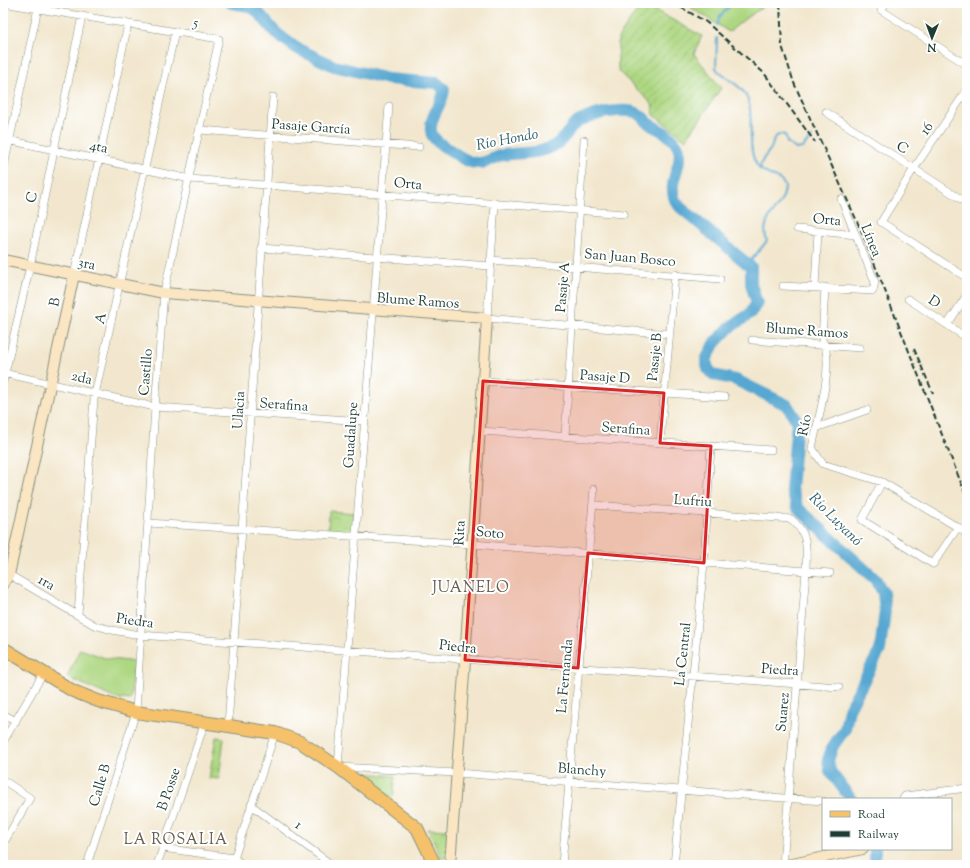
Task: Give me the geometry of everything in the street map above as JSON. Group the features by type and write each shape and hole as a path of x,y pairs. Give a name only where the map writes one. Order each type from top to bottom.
{"main road":[{"path":"3,648 72,691 98,701 136,712 275,732 300,742 338,767 417,828 435,865"}],"street":[{"name":"5","path":"3,3 219,39"},
{"path":"886,3 881,10 967,65"},
{"path":"3,171 6,140 38,8"},
{"name":"C","path":"3,382 30,266 82,16"},
{"name":"B","path":"3,584 52,384 98,159 128,24"},
{"name":"A","path":"78,614 96,394 175,32"},
{"name":"Castillo","path":"136,712 155,407 164,293 190,179 219,39"},
{"name":"16","path":"967,90 913,170 881,222 967,278"},
{"name":"Ulacia","path":"228,725 273,97"},
{"name":"Guadalupe","path":"338,767 388,106"},
{"name":"C","path":"826,112 913,170 967,203"},
{"name":"Pasaje García","path":"200,130 419,147"},
{"name":"4ta","path":"6,140 190,179"},
{"name":"Pasaje A","path":"564,436 577,266 584,140"},
{"name":"Orta","path":"190,179 381,193 624,214"},
{"name":"Línea","path":"825,287 872,291 875,282 841,199"},
{"name":"Rita","path":"450,865 466,660 479,431 495,203"},
{"name":"Orta","path":"797,229 856,234"},
{"path":"815,287 818,231"},
{"name":"San Juan Bosco","path":"261,248 376,257 577,266 720,279"},
{"name":"3ra","path":"3,260 164,293"},
{"name":"Pasaje B","path":"660,443 675,274"},
{"path":"783,286 825,287"},
{"name":"Río","path":"825,287 822,340 826,346 826,382 812,448 822,464 882,482 958,527"},
{"name":"Blume Ramos","path":"164,293 670,334"},
{"path":"947,325 967,295"},
{"name":"D","path":"908,299 967,338"},
{"name":"Blume Ramos","path":"752,340 860,348"},
{"name":"2da","path":"4,374 155,407"},
{"name":"Pasaje D","path":"483,381 725,397"},
{"name":"Serafina","path":"155,407 364,421"},
{"path":"816,428 867,410"},
{"name":"Serafina","path":"479,431 771,450"},
{"name":"La Central","path":"674,865 704,563 711,446"},
{"path":"882,482 862,520 933,564 958,527 964,531 967,538"},
{"name":"La Fernanda","path":"562,865 594,489"},
{"name":"Lufriu","path":"593,506 791,519"},
{"name":"Suarez","path":"783,865 806,571 806,547 804,533 791,519"},
{"name":"Soto","path":"148,522 472,544 830,573"},
{"name":"1ra","path":"6,573 78,614"},
{"name":"Piedra","path":"78,614 94,625 140,635 839,687"},
{"path":"3,742 43,674"},
{"name":"Calle B","path":"87,865 136,712"},
{"path":"3,714 16,721"},
{"name":"B Posse","path":"157,865 205,722"},
{"path":"233,862 275,732"},
{"name":"Blanchy","path":"338,767 457,773 822,801"},
{"path":"3,780 30,798 3,844"},
{"path":"904,798 905,796 967,788"},
{"name":"1","path":"251,805 332,865"},
{"path":"162,848 243,865"},
{"path":"787,865 858,850"}],"highlighted area":[{"path":"483,381 664,393 660,443 711,446 704,563 588,553 578,668 465,660"}],"green space":[{"path":"642,3 702,36 694,54 721,88 686,140 654,115 652,104 618,71 618,38"},
{"path":"684,3 764,3 763,7 746,18 729,32"},
{"path":"329,511 355,513 354,533 328,531"},
{"path":"80,649 105,658 134,662 130,700 114,698 67,677"},
{"path":"216,737 224,738 219,779 209,778"},
{"path":"365,773 395,776 394,794 391,798 365,779"},
{"path":"428,829 451,830 446,858 441,857"}],"waterway":[{"name":"Río Hondo","path":"231,3 249,6 257,11 275,32 296,48 334,66 388,79 437,83 444,89 442,99 432,120 431,131 433,137 441,145 473,163 483,163 499,156 542,151 561,141 579,121 592,116 615,111 630,111 639,114 651,125 667,134 676,144 680,158 673,188 675,199 680,207 751,267 751,284 757,303 750,314 729,328 714,344 706,360 708,369 714,375 736,380 787,405 797,421 791,489 798,508 876,580 883,593 885,611 880,650 849,709 845,729 833,746 828,760 830,771 850,798"},
{"name":"Río Luyanó","path":"717,25 720,16 733,3"},
{"name":"Río Luyanó","path":"717,38 716,68 719,72 741,88 750,107 751,147 753,157 760,169 783,182 785,186 781,201 766,225 765,232 767,241 752,259 751,267"},
{"path":"760,170 763,159 771,149 776,136 781,134 785,135 787,143 796,149 802,148 812,137"},
{"name":"Río Luyanó","path":"875,850 875,865"}],"railway":[{"path":"673,3 706,22 764,73 815,142"},
{"path":"780,3 782,46 794,83 861,230 967,498"},
{"path":"914,349 933,393"}],"district":[{"name":"JUANELO","path":"471,587"},
{"name":"LA ROSALIA","path":"176,839"}]}
